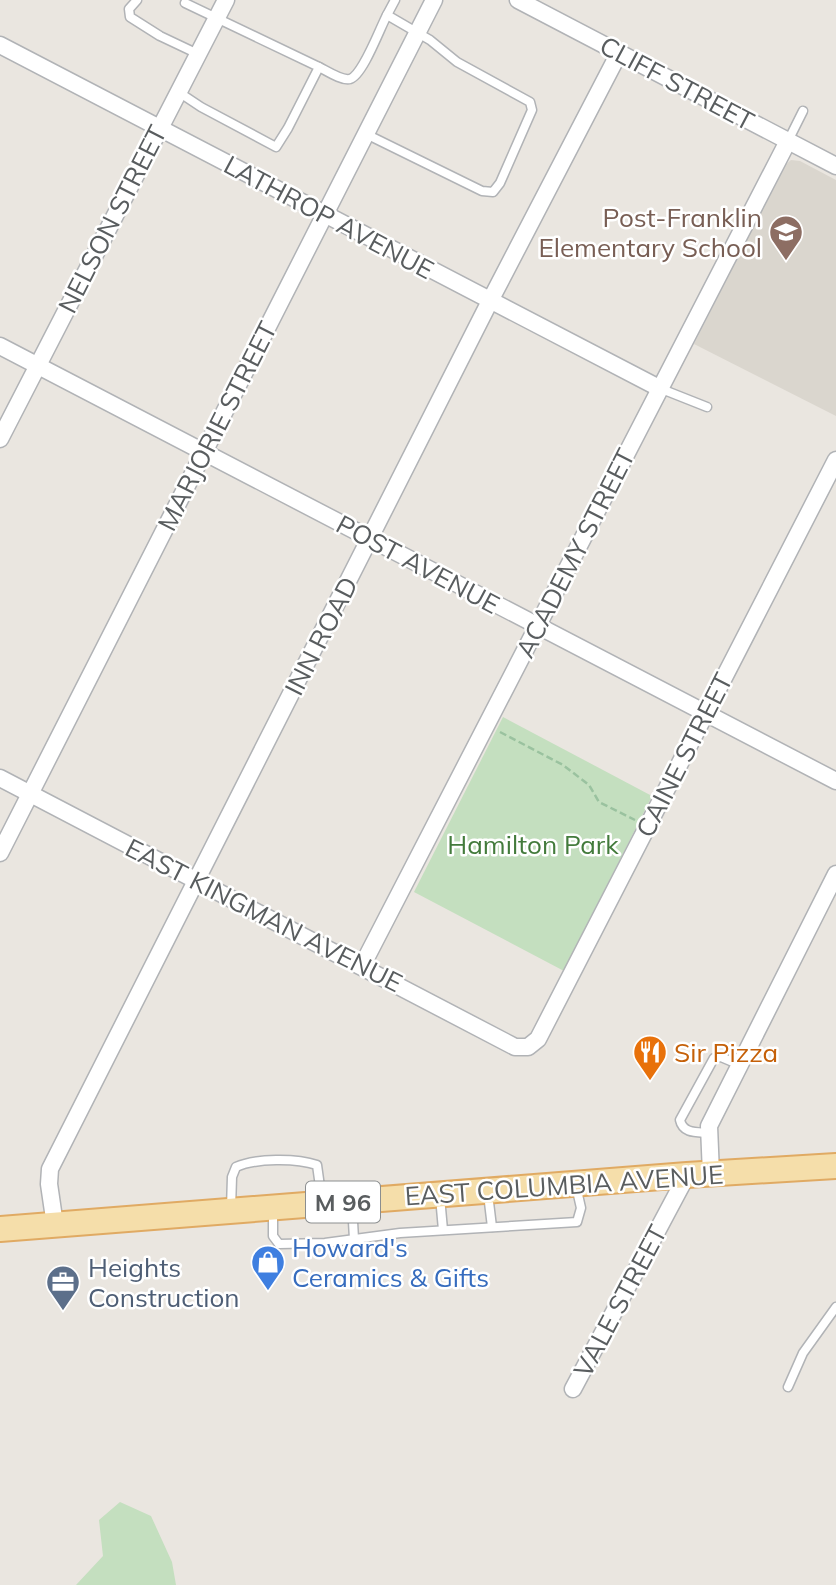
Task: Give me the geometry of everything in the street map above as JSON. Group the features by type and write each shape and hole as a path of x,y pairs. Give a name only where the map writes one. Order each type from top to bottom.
{"main road":[{"name":"EAST COLUMBIA AVENUE","path":"0,1229 699,1174 836,1166"}],"street":[{"name":"NELSON STREET","path":"0,439 226,0"},
{"name":"MARJORIE STREET","path":"0,853 434,0"},
{"name":"CLIFF STREET","path":"518,0 836,166"},
{"name":"LATHROP AVENUE","path":"0,45 659,388"},
{"name":"INN ROAD","path":"55,1225 49,1184 50,1169 490,301 619,53"},
{"name":"ACADEMY STREET","path":"362,966 788,141"},
{"name":"POST AVENUE","path":"0,346 836,780"},
{"name":"CAINE STREET","path":"528,1047 538,1039 836,460"},
{"name":"EAST KINGMAN AVENUE","path":"0,778 515,1047 528,1047"},
{"path":"699,1174 709,1126 836,874"},
{"name":"VALE STREET","path":"573,1389 699,1174"}],"lane":[{"path":"137,0 129,9 130,17 160,36 198,54"},
{"path":"185,3 346,80 353,78 360,70 395,0"},
{"path":"366,134 482,191 493,192 500,183 532,110 530,102 457,62 430,40 387,15"},
{"path":"177,91 201,107 276,147 318,67"},
{"path":"788,141 803,111"},
{"path":"659,388 707,407"},
{"path":"709,1133 685,1131 680,1120 714,1058 721,1057 740,1065"},
{"path":"231,1211 232,1177 236,1167 247,1162 304,1160 317,1165 322,1204"},
{"path":"273,1208 273,1236 279,1244 325,1243 400,1233 577,1222 581,1209 575,1184"},
{"path":"487,1191 492,1227"},
{"path":"440,1194 443,1230"},
{"path":"352,1201 354,1239"},
{"path":"788,1387 803,1353 836,1307"}],"path":[{"path":"487,724 563,765 589,785 599,802 632,819 649,824"}],"shaded area":[{"name":"Post-Franklin Elementary School","path":"791,160 800,161 836,180 836,416 694,344 784,166"}],"green space":[{"name":"Hamilton Park","path":"503,717 652,796 564,971 414,892"},
{"path":"120,1502 151,1516 172,1562 176,1585 76,1585 103,1556 99,1520"}],"place":[{"name":"Post-Franklin Elementary School","path":"786,262"},
{"name":"Sir Pizza","path":"650,1082"},
{"name":"Howard's Ceramics & Gifts","path":"268,1292"},
{"name":"Heights Construction","path":"63,1312"}]}
